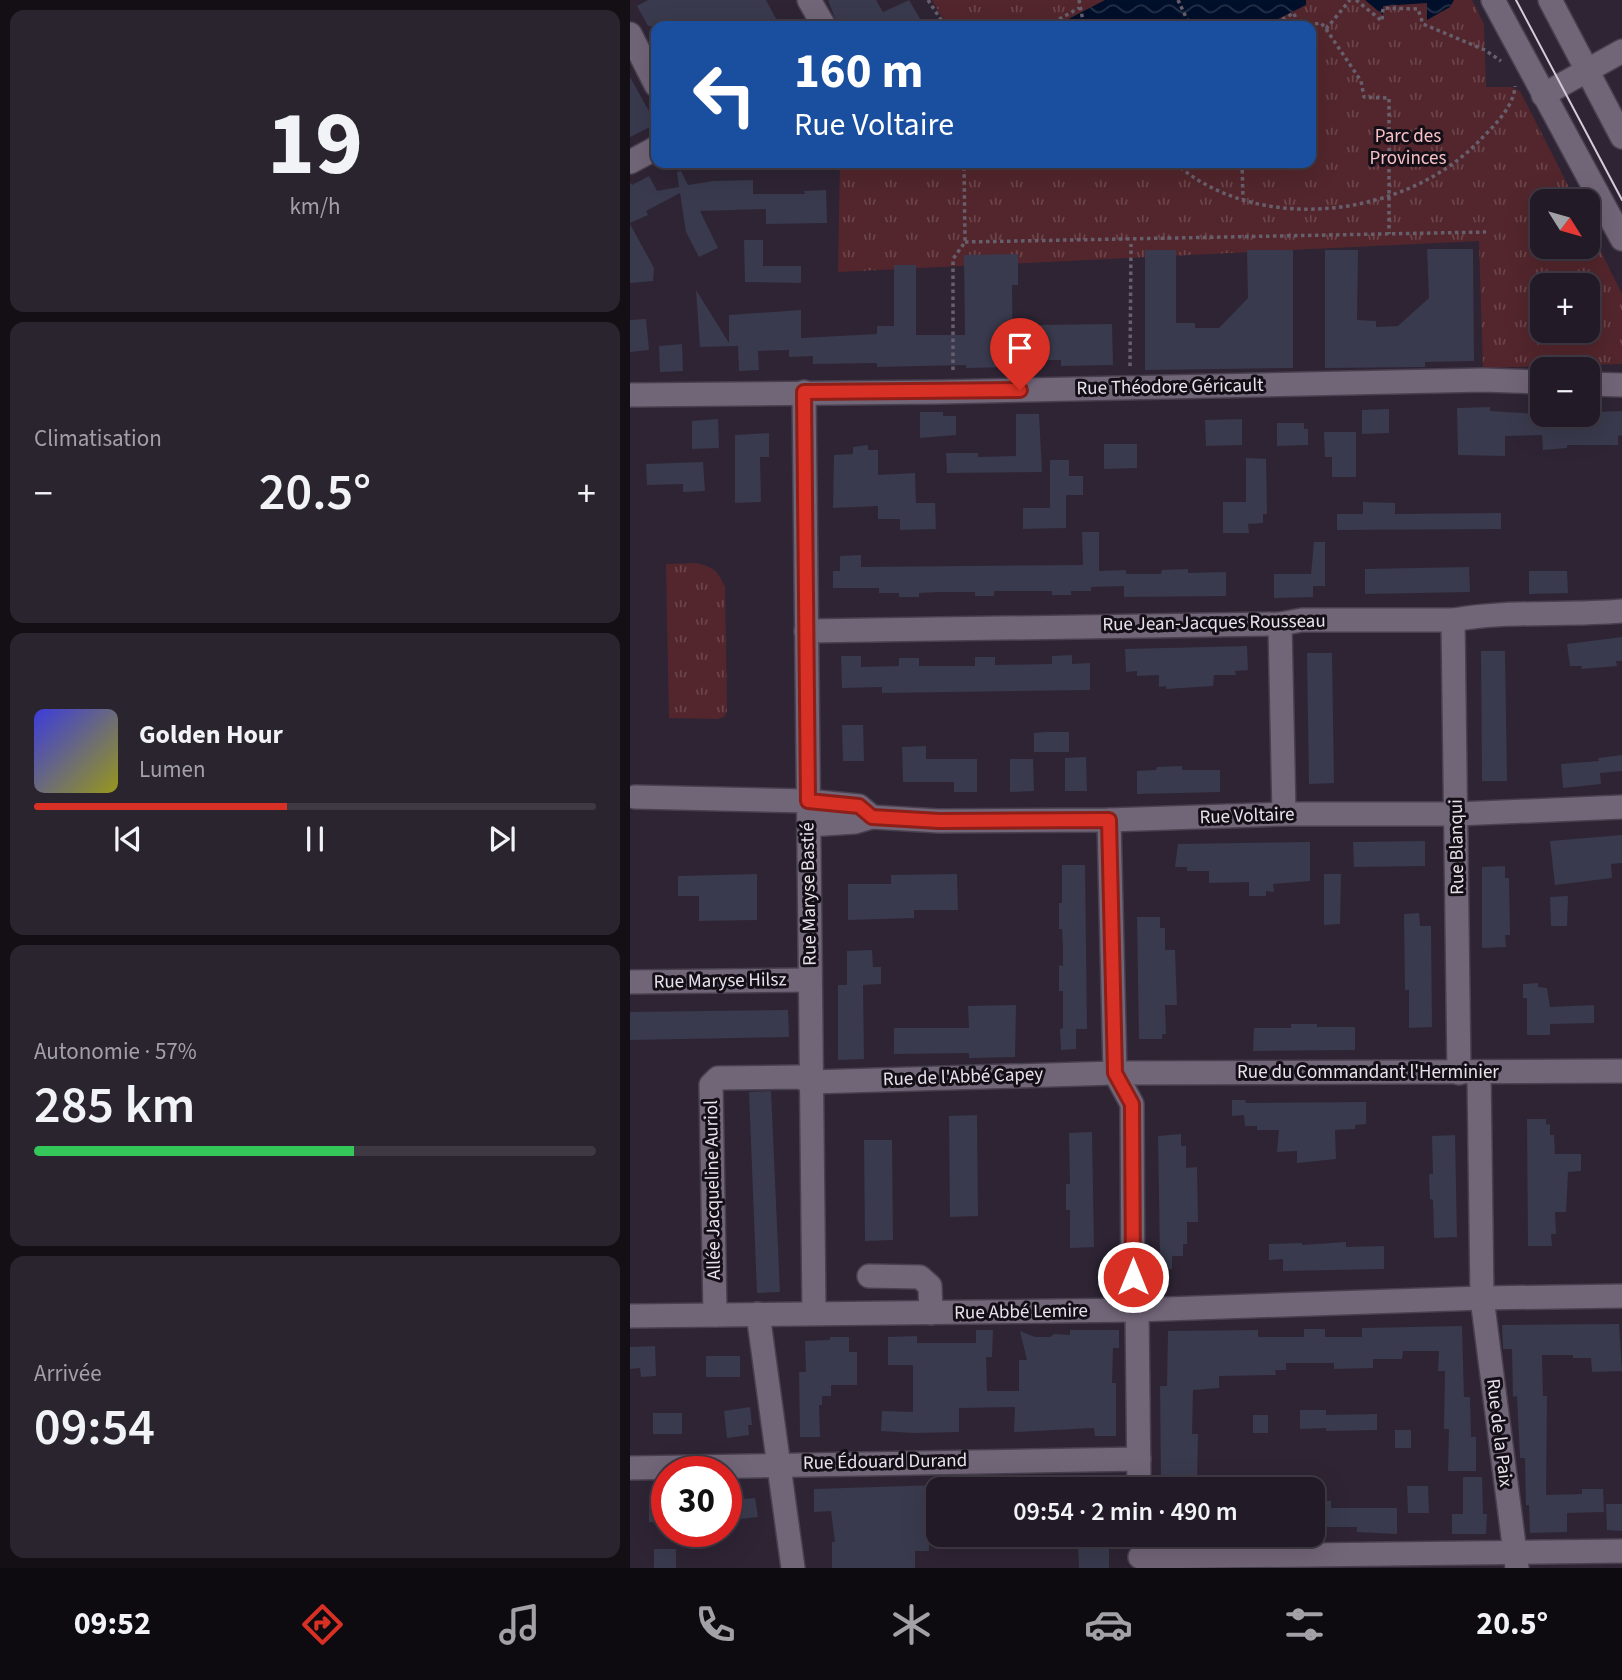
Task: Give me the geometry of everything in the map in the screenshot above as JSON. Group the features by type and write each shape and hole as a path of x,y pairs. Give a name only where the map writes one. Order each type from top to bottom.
{"street":[{"path":"809,0 821,21"},
{"path":"1493,0 1519,64 1543,95 1622,239"},
{"path":"1549,0 1622,137"},
{"path":"630,34 651,75"},
{"path":"1543,95 1620,52"},
{"path":"630,162 651,151"},
{"name":"Rue Théodore Géricault","path":"630,394 940,392 1530,382"},
{"path":"1600,384 1622,385"},
{"name":"Rue Maryse Bastié","path":"804,392 814,1312"},
{"name":"Rue Jean-Jacques Rousseau","path":"806,631 1280,624 1302,620 1453,620 1477,616 1622,611"},
{"name":"Rue Blanqui","path":"1453,620 1457,814 1482,1298"},
{"path":"1280,624 1284,814"},
{"name":"Rue Voltaire","path":"635,797 808,801 859,806 872,817"},
{"name":"Rue Voltaire","path":"808,825 855,822 872,817 939,821 1109,820 1284,814 1457,814 1622,807"},
{"path":"1109,820 1115,1073 1132,1104 1133,1302 1137,1310 1139,1477"},
{"name":"Rue Maryse Hilsz","path":"630,982 810,980"},
{"name":"Rue du Commandant l'Herminier","path":"1115,1073 1622,1071"},
{"name":"Rue de l'Abbé Capey","path":"811,1082 1115,1073"},
{"name":"Allée Jacqueline Auriol","path":"715,1315 711,1085 718,1078 799,1077 811,1082"},
{"path":"869,1276 920,1277 930,1286 931,1313"},
{"name":"Rue Abbé Lemire","path":"630,1316 1137,1310 1622,1296"},
{"name":"Rue de la Paix","path":"1482,1298 1516,1560"},
{"path":"758,1314 781,1464 793,1568"},
{"name":"Rue Édouard Durand","path":"630,1468 1139,1459"},
{"path":"1140,1553 1516,1560 1622,1552"}],"path":[{"path":"928,0 942,21"},
{"path":"1079,0 1083,21"},
{"path":"1178,0 1188,21"},
{"path":"1326,29 1350,0"},
{"path":"1356,0 1382,21 1383,8 1418,9 1423,24 1519,64"},
{"path":"1056,21 1079,8"},
{"path":"1279,21 1294,13 1296,21"},
{"path":"1316,24 1321,23 1326,29 1361,81 1364,97 1389,99 1389,234"},
{"path":"1182,168 1195,178 1243,199 1282,207 1322,209 1360,205 1390,197 1426,181 1460,160 1489,131 1509,106 1516,88 1508,71 1519,64"},
{"path":"953,372 953,259 965,242 964,168"},
{"path":"1242,168 1243,199"},
{"path":"965,242 1486,232"},
{"path":"1130,366 1131,244"}],"green space":[{"name":"Parc des Provinces","path":"932,0 1472,0 1484,24 1486,87 1511,87 1520,91 1570,189 1530,189 1530,259 1600,259 1600,249 1622,294 1622,364 1600,365 1600,357 1530,357 1530,367 1483,368 1479,241 838,272 840,168 1316,168 1316,21 944,21"},
{"path":"696,563 715,570 725,587 727,711 724,717 718,719 669,718 666,564"}],"water":[{"path":"1105,0 1306,0 1306,5 1274,21 1065,21"},
{"path":"1365,0 1454,0 1450,7 1427,20 1427,3 1383,6 1383,15"}],"building":[{"path":"648,0 766,0 777,21 651,21 651,26 648,26 637,6"},
{"path":"828,0 876,0 883,12 909,0 921,21 836,21"},
{"path":"630,77 651,115 651,126 630,137"},
{"path":"681,171 688,185 753,180 753,194 805,194 804,191 826,190 827,223 766,224 766,209 700,211 718,248 699,257 686,232 680,193 646,211 648,215 630,223 630,182 632,185 649,176 657,191 679,187 677,172"},
{"path":"630,224 654,268 653,281 630,283"},
{"path":"744,240 763,240 763,266 801,266 801,283 745,282"},
{"path":"1427,249 1473,249 1474,361 1425,362 1425,367 1325,368 1325,250 1358,250 1357,320 1376,321 1376,327 1398,326 1429,298"},
{"path":"1145,250 1176,250 1176,323 1195,323 1195,328 1219,328 1248,298 1247,250 1293,250 1293,368 1145,370"},
{"path":"1018,254 1018,285 1012,285 1013,367 813,364 813,356 789,357 789,350 758,351 759,370 739,371 738,346 700,347 696,290 729,343 729,315 801,310 801,338 877,334 877,326 894,326 894,265 916,265 916,335 965,335 964,255"},
{"path":"646,319 649,350 630,352 630,320"},
{"path":"1112,324 1113,365 1061,366 1061,360 1027,360 1038,325"},
{"path":"682,344 683,371 660,372 659,346"},
{"path":"1490,407 1490,411 1530,414 1530,427 1600,427 1600,412 1622,411 1622,435 1618,436 1618,445 1567,445 1567,448 1543,450 1542,435 1505,436 1505,456 1458,455 1457,408"},
{"path":"1389,409 1389,433 1362,434 1362,410"},
{"path":"920,412 943,412 943,416 956,416 956,435 920,438"},
{"path":"1016,414 1039,414 1042,472 947,473 946,453 978,453 978,457 1016,456"},
{"path":"718,419 719,448 692,449 692,421"},
{"path":"1242,419 1242,445 1206,446 1205,420"},
{"path":"1277,423 1304,423 1304,429 1308,429 1308,445 1277,446"},
{"path":"1324,432 1356,432 1356,477 1332,477 1332,457 1325,457"},
{"path":"769,433 769,457 760,457 761,502 735,503 735,435"},
{"path":"1104,444 1137,444 1137,468 1104,469"},
{"path":"868,445 868,450 878,450 878,475 915,473 916,503 935,503 936,529 900,530 900,519 878,519 878,506 833,508 834,455 853,454 853,447"},
{"path":"1246,458 1266,459 1267,514 1263,514 1263,523 1248,524 1249,533 1223,533 1223,502 1246,502"},
{"path":"1050,460 1069,460 1069,476 1083,476 1083,495 1066,495 1066,528 1023,529 1023,508 1050,508"},
{"path":"703,462 705,491 683,492 683,484 647,485 646,464"},
{"path":"1363,502 1395,503 1395,514 1501,513 1501,529 1337,530 1337,514 1363,514"},
{"path":"1082,532 1099,532 1099,571 1126,570 1126,574 1161,574 1162,570 1188,569 1188,573 1226,572 1226,596 1124,597 1124,586 1091,587 1091,591 1071,591 1071,595 1052,595 1052,591 994,591 994,596 975,596 975,592 939,592 919,593 919,597 879,593 879,588 833,588 833,571 840,571 840,556 861,555 861,567 1083,565"},
{"path":"1314,542 1325,542 1325,586 1313,586 1313,597 1274,598 1274,574 1311,574"},
{"path":"1469,567 1470,592 1365,594 1365,569"},
{"path":"1529,571 1567,571 1568,593 1529,594"},
{"path":"1622,637 1622,661 1616,661 1617,666 1581,669 1582,666 1570,666 1567,644"},
{"path":"1247,646 1248,670 1235,671 1236,675 1214,675 1213,686 1166,689 1166,686 1159,687 1159,675 1137,676 1137,671 1126,672 1125,649"},
{"path":"1481,651 1505,651 1507,781 1482,781"},
{"path":"1307,653 1332,653 1334,783 1309,784"},
{"path":"1072,655 1072,664 1090,663 1090,690 882,693 882,687 842,688 841,656 861,656 861,667 899,666 899,658 919,658 919,666 975,666 975,657 995,657 995,665 1052,664 1052,656"},
{"path":"842,725 863,725 864,761 843,761"},
{"path":"1069,732 1069,752 1034,752 1034,733"},
{"path":"926,746 926,759 977,759 977,792 954,792 954,782 903,782 902,747"},
{"path":"1622,755 1622,771 1600,773 1601,784 1563,788 1561,764 1599,761 1598,758"},
{"path":"1086,757 1087,791 1065,791 1065,758"},
{"path":"1010,759 1033,759 1034,791 1010,792"},
{"path":"1182,766 1182,770 1220,770 1220,792 1137,794 1137,771"},
{"path":"1622,835 1622,863 1611,864 1612,878 1555,885 1550,841"},
{"path":"1425,841 1425,866 1354,867 1353,842"},
{"path":"1310,842 1310,881 1273,884 1274,892 1266,891 1266,896 1249,896 1249,882 1209,883 1209,871 1187,871 1187,867 1175,867 1178,844"},
{"path":"1062,865 1085,865 1087,1029 1076,1029 1076,1049 1061,1050 1063,991 1059,991 1059,965 1063,966 1063,948 1062,929 1059,929 1059,903 1062,903"},
{"path":"1505,866 1505,878 1509,878 1510,935 1505,935 1506,947 1482,948 1482,867"},
{"path":"757,874 757,920 699,921 699,896 678,896 678,876"},
{"path":"957,874 958,910 914,910 914,918 848,920 848,884 891,884 891,875"},
{"path":"1324,874 1341,874 1340,924 1324,925"},
{"path":"1568,896 1567,926 1551,926 1550,897"},
{"path":"1419,913 1420,926 1431,926 1432,1027 1409,1028 1409,990 1405,990 1404,914"},
{"path":"1137,917 1160,917 1160,928 1165,928 1165,950 1175,950 1177,1005 1165,1005 1166,1034 1162,1034 1162,1039 1139,1039"},
{"path":"872,950 873,967 881,967 881,984 863,985 864,1059 838,1060 838,985 847,985 847,951"},
{"path":"1538,983 1538,987 1547,988 1550,1007 1594,1005 1594,1023 1550,1024 1550,1035 1527,1035 1527,998 1523,998 1523,984"},
{"path":"1016,1005 1015,1057 969,1058 969,1053 894,1054 894,1028 969,1028 968,1006"},
{"path":"788,1010 789,1037 630,1040 630,1012"},
{"path":"1291,1024 1355,1027 1355,1050 1253,1051 1254,1028 1291,1028"},
{"path":"771,1091 780,1292 757,1293 749,1092"},
{"path":"1232,1100 1245,1100 1246,1103 1366,1102 1366,1124 1355,1125 1355,1129 1335,1130 1336,1159 1297,1163 1297,1151 1277,1152 1279,1130 1257,1130 1257,1126 1245,1126 1244,1115 1232,1116"},
{"path":"977,1115 978,1216 950,1217 949,1116"},
{"path":"1527,1119 1546,1119 1546,1125 1550,1124 1550,1135 1554,1135 1555,1154 1581,1154 1581,1171 1568,1172 1566,1212 1555,1212 1556,1234 1551,1234 1552,1246 1528,1246"},
{"path":"1092,1132 1094,1247 1070,1248 1070,1210 1066,1210 1066,1184 1070,1184 1069,1133"},
{"path":"1181,1134 1181,1146 1186,1146 1186,1168 1197,1167 1198,1222 1187,1222 1187,1244 1183,1244 1183,1256 1172,1256 1172,1269 1147,1270 1147,1256 1160,1255 1158,1136"},
{"path":"1455,1135 1457,1237 1434,1238 1429,1174 1433,1174 1432,1136"},
{"path":"864,1140 892,1140 893,1240 865,1241"},
{"path":"1346,1242 1346,1247 1384,1246 1384,1269 1283,1271 1283,1259 1269,1260 1269,1244"},
{"path":"1619,1324 1622,1371 1592,1372 1591,1358 1542,1355 1543,1396 1547,1396 1546,1495 1582,1494 1582,1489 1603,1489 1604,1512 1567,1513 1567,1532 1530,1533 1529,1505 1526,1505 1525,1458 1520,1458 1517,1396 1513,1397 1512,1349 1503,1349 1502,1325"},
{"path":"1462,1326 1464,1397 1470,1397 1471,1437 1476,1437 1476,1471 1448,1471 1449,1429 1444,1429 1445,1371 1438,1371 1439,1351 1403,1351 1402,1359 1373,1359 1373,1368 1334,1369 1334,1363 1286,1363 1286,1370 1275,1370 1276,1375 1219,1376 1219,1388 1193,1390 1192,1434 1198,1434 1197,1477 1161,1477 1160,1386 1167,1386 1168,1331 1258,1330 1258,1337 1304,1337 1304,1329 1325,1329 1325,1337 1362,1337 1362,1328"},
{"path":"976,1330 993,1330 992,1357 986,1357 987,1391 1019,1391 1019,1360 1027,1360 1020,1331 1035,1337 1050,1337 1054,1334 1070,1335 1070,1330 1119,1330 1119,1348 1113,1348 1112,1383 1116,1383 1116,1436 1095,1436 1094,1428 1014,1432 1015,1407 959,1408 959,1432 881,1431 882,1411 913,1412 913,1365 888,1365 888,1337 917,1336 917,1343 976,1343"},
{"path":"830,1337 849,1337 849,1352 857,1352 857,1385 831,1385 831,1396 822,1396 822,1405 819,1405 820,1437 800,1437 799,1372 806,1372 805,1341 830,1340"},
{"path":"655,1346 656,1376 641,1377 640,1368 630,1369 630,1347"},
{"path":"706,1356 740,1356 740,1377 706,1377"},
{"path":"750,1407 752,1425 748,1425 749,1435 727,1438 724,1411"},
{"path":"1300,1410 1326,1410 1326,1428 1300,1429"},
{"path":"653,1413 682,1413 682,1434 653,1434"},
{"path":"1377,1414 1377,1430 1326,1431 1326,1415"},
{"path":"1253,1415 1268,1415 1268,1433 1253,1433"},
{"path":"1395,1430 1411,1430 1411,1448 1395,1448"},
{"path":"1463,1477 1482,1477 1483,1514 1487,1514 1486,1534 1452,1534 1452,1514 1463,1514"},
{"path":"926,1485 926,1547 929,1547 929,1551 915,1551 915,1568 832,1568 832,1542 835,1542 831,1511 814,1512 814,1489"},
{"path":"1407,1486 1428,1486 1429,1513 1408,1513"},
{"path":"649,1497 651,1497 651,1522"},
{"path":"755,1498 758,1517 742,1519 742,1499"},
{"path":"1325,1501 1331,1501 1331,1508 1397,1508 1397,1534 1357,1532 1357,1527 1325,1527"},
{"path":"1606,1504 1622,1504 1622,1531 1607,1530"},
{"path":"1078,1547 1109,1547 1109,1568 1079,1568"},
{"path":"654,1549 676,1549 676,1568 654,1568"}],"tram line":[{"path":"1516,0 1622,200"}],"route":[{"path":"1020,390 804,392 808,801 859,806 872,817 939,821 1109,820 1115,1073 1132,1104 1133,1277"}]}
